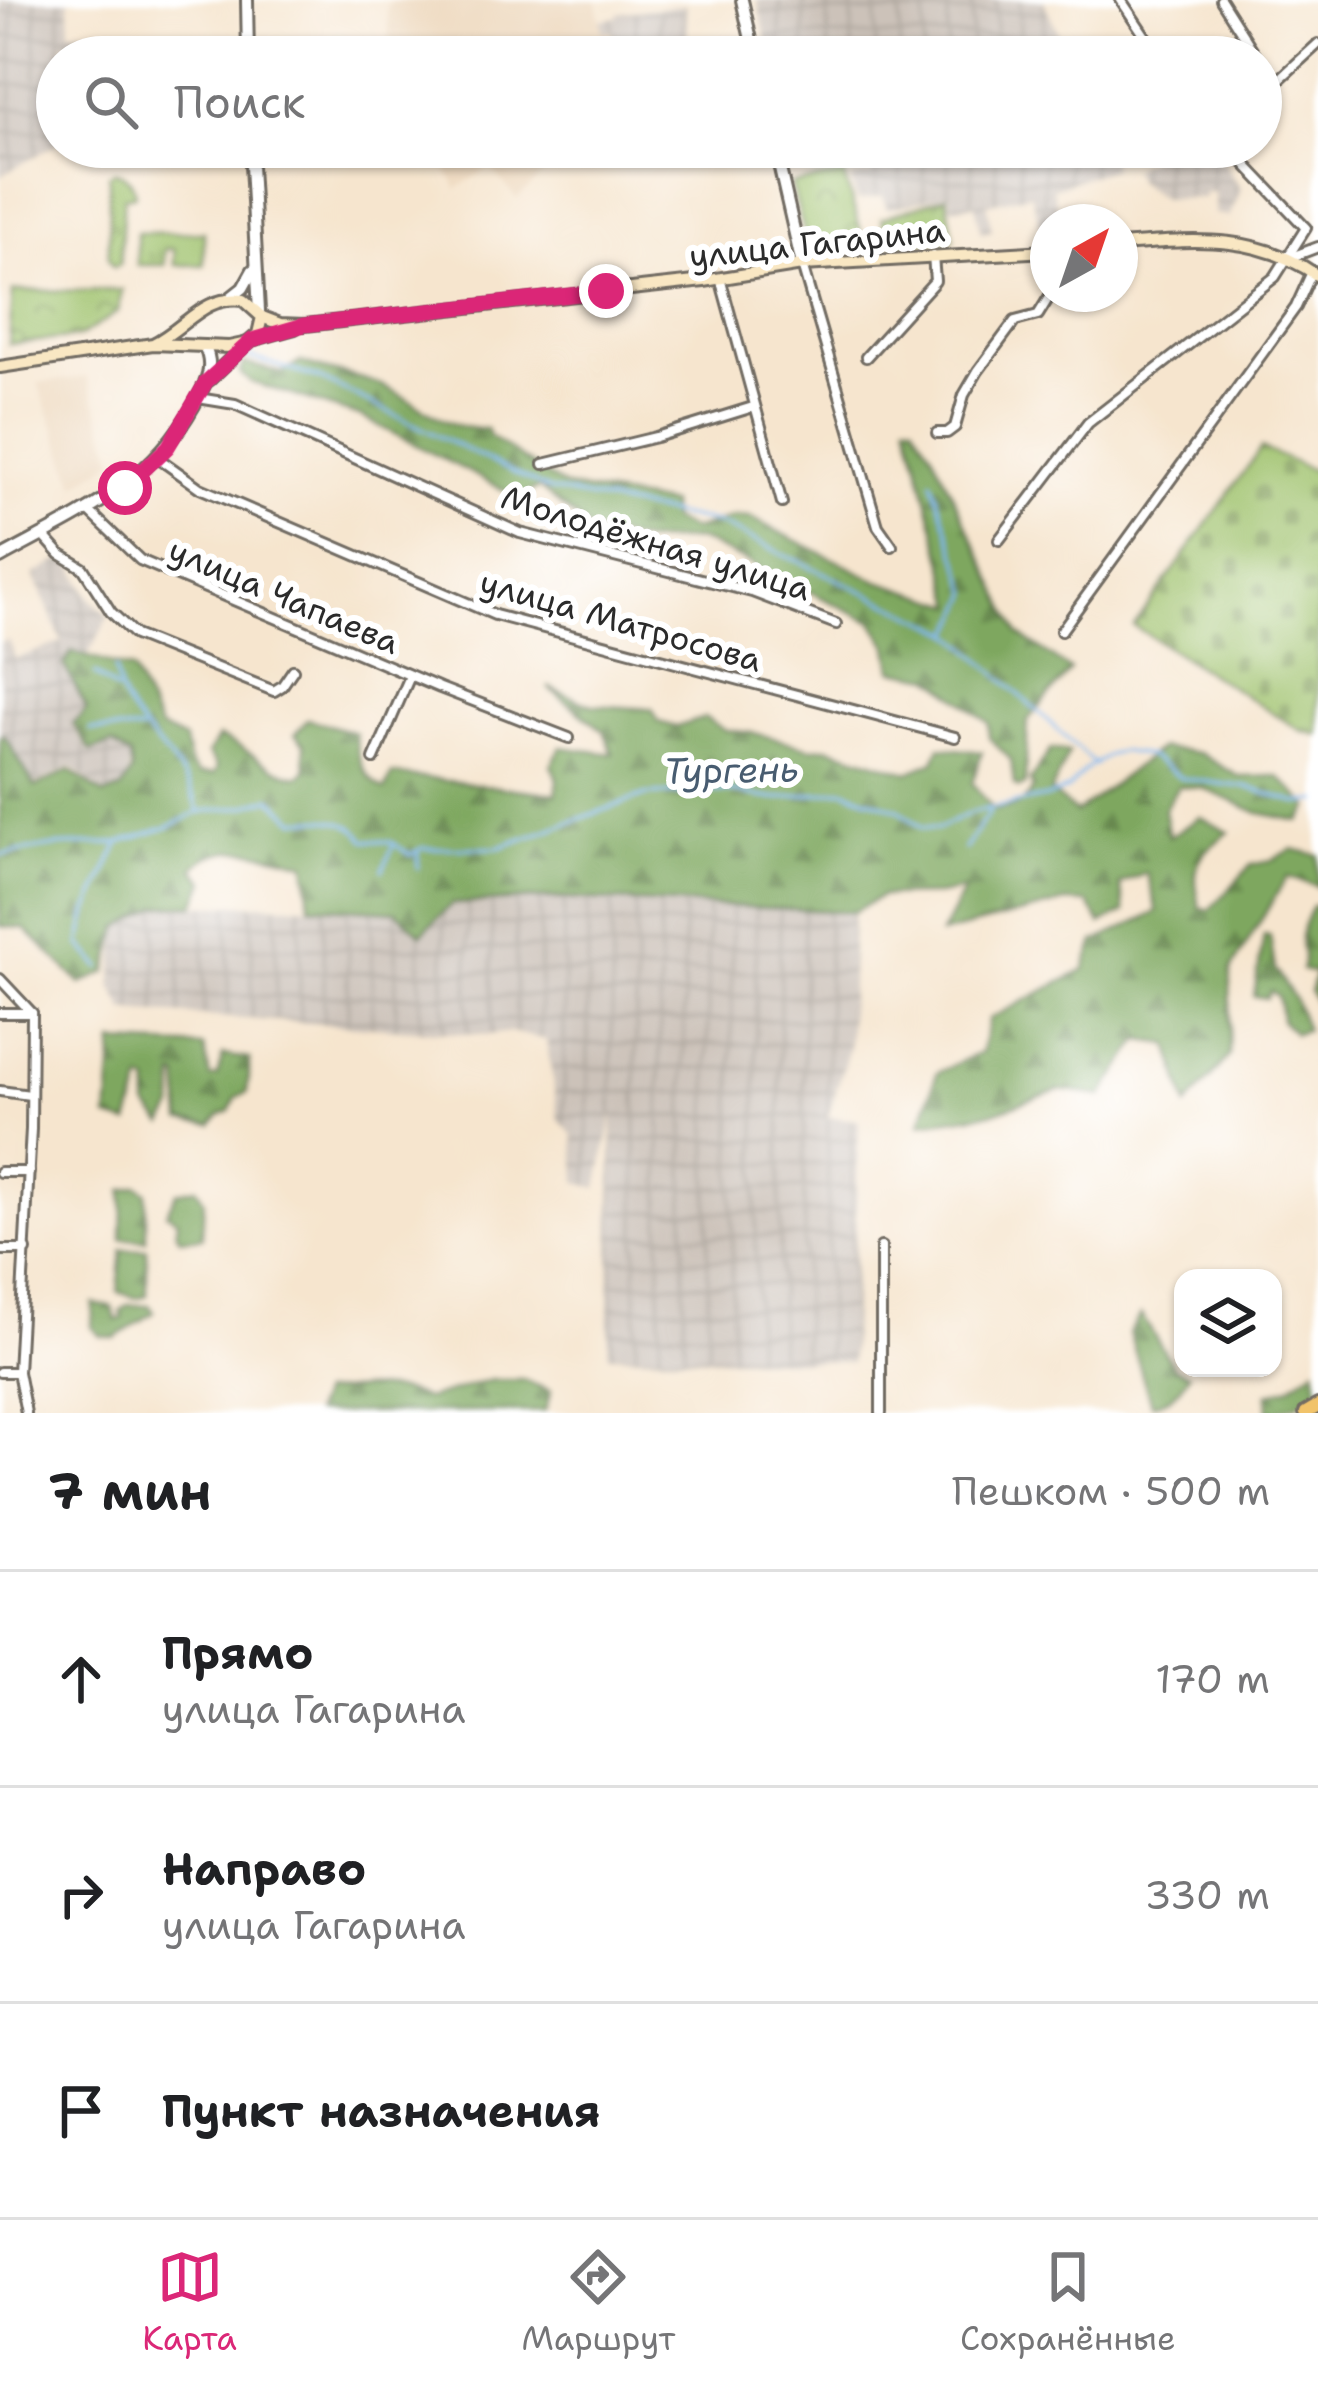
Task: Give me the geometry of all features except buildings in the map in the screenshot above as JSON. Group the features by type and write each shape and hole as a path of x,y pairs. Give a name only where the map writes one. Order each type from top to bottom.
{"main road":[{"path":"1138,244 1215,238 1288,259 1315,274"},
{"name":"улица Гагарина","path":"261,314 280,324 304,325 802,265 1030,252"},
{"path":"0,367 154,344 223,348 250,341 263,326 261,314 243,300 205,304 173,334 154,344"},
{"path":"195,314 192,326 202,345"},
{"name":"улица Гагарина","path":"250,341 304,325"},
{"path":"1306,1413 1318,1406"}],"street":[{"path":"247,0 248,36"},
{"path":"742,0 750,36"},
{"path":"1121,0 1145,36"},
{"path":"1221,0 1243,36"},
{"path":"1282,78 1318,44"},
{"path":"251,168 261,314"},
{"path":"780,168 802,265 878,526 892,546"},
{"path":"999,540 1088,423 1256,294 1288,259 1306,228 1249,168"},
{"path":"1288,259 1318,247"},
{"path":"866,357 935,281 933,256"},
{"path":"229,299 243,288 255,267"},
{"path":"1061,631 1296,307 1315,274"},
{"path":"720,278 782,503"},
{"path":"937,433 955,427 964,395 978,370 1016,321 1040,312"},
{"name":"улица Гагарина","path":"206,382 250,341"},
{"name":"улица Гагарина","path":"0,558 125,488 158,458 206,382 211,363 202,345"},
{"name":"Молодёжная улица","path":"198,398 235,404 520,532 752,592 836,624"},
{"path":"544,464 753,407"},
{"name":"улица Матросова","path":"158,458 200,488 495,615 955,737"},
{"name":"улица Чапаева","path":"88,510 140,560 410,676 569,738"},
{"path":"43,535 60,554 83,568 111,612 134,634 274,691 293,670"},
{"name":"улица Чапаева","path":"374,759 410,676"},
{"path":"0,980 32,1013 18,1372 26,1413"},
{"path":"0,1013 32,1013"},
{"path":"0,1091 30,1095"},
{"path":"0,1172 28,1172"},
{"path":"880,1413 881,1247"},
{"path":"0,1250 26,1250"},
{"path":"0,1372 18,1372"}],"shaded area":[{"path":"0,0 69,0 70,31 104,30 106,36 36,36 36,156 0,176"},
{"path":"391,0 596,0 603,31 612,30 612,36 389,36"},
{"path":"757,0 1043,0 1060,36 765,36"},
{"path":"685,5 687,36 603,32 601,20 619,13"},
{"path":"446,168 488,168 457,189"},
{"path":"491,168 549,168 517,199"},
{"path":"871,168 1113,168 1053,188 1056,204 1034,204 1031,194 987,204 992,231 981,233 975,204 952,208 949,194 887,209 883,196 857,201 851,179 872,174"},
{"path":"1227,168 1241,189 1229,217 1215,214 1214,192 1205,193 1205,198 1161,199 1136,180 1131,169"},
{"path":"87,377 115,459 76,485 38,383"},
{"path":"68,556 89,597 109,617 88,655 72,654 64,663 90,711 73,728 89,752 113,742 131,755 125,798 103,792 71,767 35,784 0,735 0,643 8,640 15,659 62,642 34,575"},
{"path":"552,898 853,912 849,1048 828,1117 859,1120 851,1362 608,1355 613,1113 598,1188 578,1183 573,1135 559,1120 546,1040 510,1032 489,1035 125,1011 112,986 119,928 158,906 263,904 396,911 421,934 452,904"}],"green space":[{"path":"114,171 129,179 135,195 124,197 120,264 114,267 108,258 109,175"},
{"path":"844,175 865,245 809,250 791,184"},
{"path":"947,196 954,240 887,244 882,218"},
{"path":"204,232 204,265 175,265 174,249 165,249 165,265 137,265 137,233"},
{"path":"122,290 118,312 79,337 9,344 13,291"},
{"path":"301,362 383,386 458,425 487,429 490,437 565,487 670,504 671,520 693,530 734,517 751,518 878,581 955,605 907,422 913,423 932,452 1019,634 1070,670 1028,720 1025,785 1014,785 1011,760 989,738 989,723 932,677 893,670 889,647 873,622 700,540 644,542 589,529 539,488 518,497 359,416 250,382 240,373 244,363 281,373"},
{"path":"1261,448 1318,473 1318,735 1300,730 1134,626"},
{"path":"72,652 132,670 160,728 185,740 190,765 198,774 214,774 217,767 208,754 218,737 279,770 300,776 306,770 304,744 295,734 308,719 355,733 362,766 385,790 392,774 556,794 558,779 551,765 561,747 613,754 604,731 548,687 592,705 652,709 659,722 676,727 705,718 725,730 811,748 827,747 908,772 934,761 940,747 982,752 972,783 994,810 1026,799 1033,788 1030,781 1051,749 1069,752 1051,792 1076,813 1160,748 1199,753 1240,777 1278,776 1310,807 1300,821 1259,813 1202,788 1178,786 1164,810 1169,837 1200,817 1229,832 1198,863 1200,907 1210,910 1251,865 1293,849 1318,855 1318,887 1287,877 1231,970 1229,1056 1187,1106 1169,1044 1140,1040 1102,1096 1059,1090 991,1113 921,1123 937,1073 981,1052 989,1019 1084,970 1095,942 1157,912 1147,873 1120,884 1125,912 1101,924 1088,903 1066,902 941,934 964,890 882,896 853,912 552,898 452,904 421,934 396,911 310,906 306,863 233,851 219,853 194,868 205,881 195,905 158,906 119,928 107,972 81,984 24,928 0,926 0,737 4,735 35,787 70,770 104,795 121,790 132,772 130,756 112,744 91,751 73,724 87,709 64,665"},
{"path":"1312,906 1318,906 1318,1008 1310,992 1315,973 1301,970 1302,933"},
{"path":"1264,935 1270,936 1275,969 1294,998 1306,1030 1294,1033 1281,1020 1278,996 1271,991 1267,998 1254,996"},
{"path":"114,1043 204,1047 210,1077 217,1076 223,1055 250,1059 247,1093 236,1098 230,1111 212,1125 182,1121 179,1077 175,1076 174,1108 164,1125 147,1106 149,1083 142,1081 129,1124 108,1118"},
{"path":"138,1186 146,1192 146,1240 122,1239 123,1190"},
{"path":"196,1188 204,1200 202,1237 180,1239 178,1220 166,1213 177,1192"},
{"path":"147,1249 147,1295 136,1298 118,1292 122,1250"},
{"path":"93,1304 113,1307 116,1320 123,1318 121,1311 128,1305 149,1305 154,1312 115,1338 101,1336 92,1327"},
{"path":"1141,1315 1174,1366 1174,1377 1187,1377 1174,1394 1151,1404 1129,1333"},
{"path":"1315,1368 1318,1391 1296,1405 1269,1413 1268,1394 1289,1387"},
{"path":"491,1380 523,1380 551,1391 545,1411 313,1413 321,1393 388,1389 426,1399"}],"waterway":[{"path":"243,355 321,379 549,490 717,523 952,633 1096,765"},
{"path":"932,481 970,594 953,631"},
{"path":"115,669 129,709 181,773 199,812"},
{"path":"95,674 117,691"},
{"path":"90,730 142,731"},
{"name":"Тургень","path":"0,855 119,843 199,812 271,798 296,820 343,823 365,840 391,842 411,855 422,848 498,848 646,795 725,791 775,799 844,790 898,809 922,828 938,829 972,812 1068,789 1085,770 1121,751 1149,756 1181,778 1250,788 1297,803 1318,801"},
{"path":"965,849 990,811"},
{"path":"383,870 394,843"},
{"path":"101,968 80,944 88,911 119,844"},
{"path":"418,852 418,868"}],"route":[{"path":"125,488 168,447 206,382 252,340 304,325 606,291"}]}
